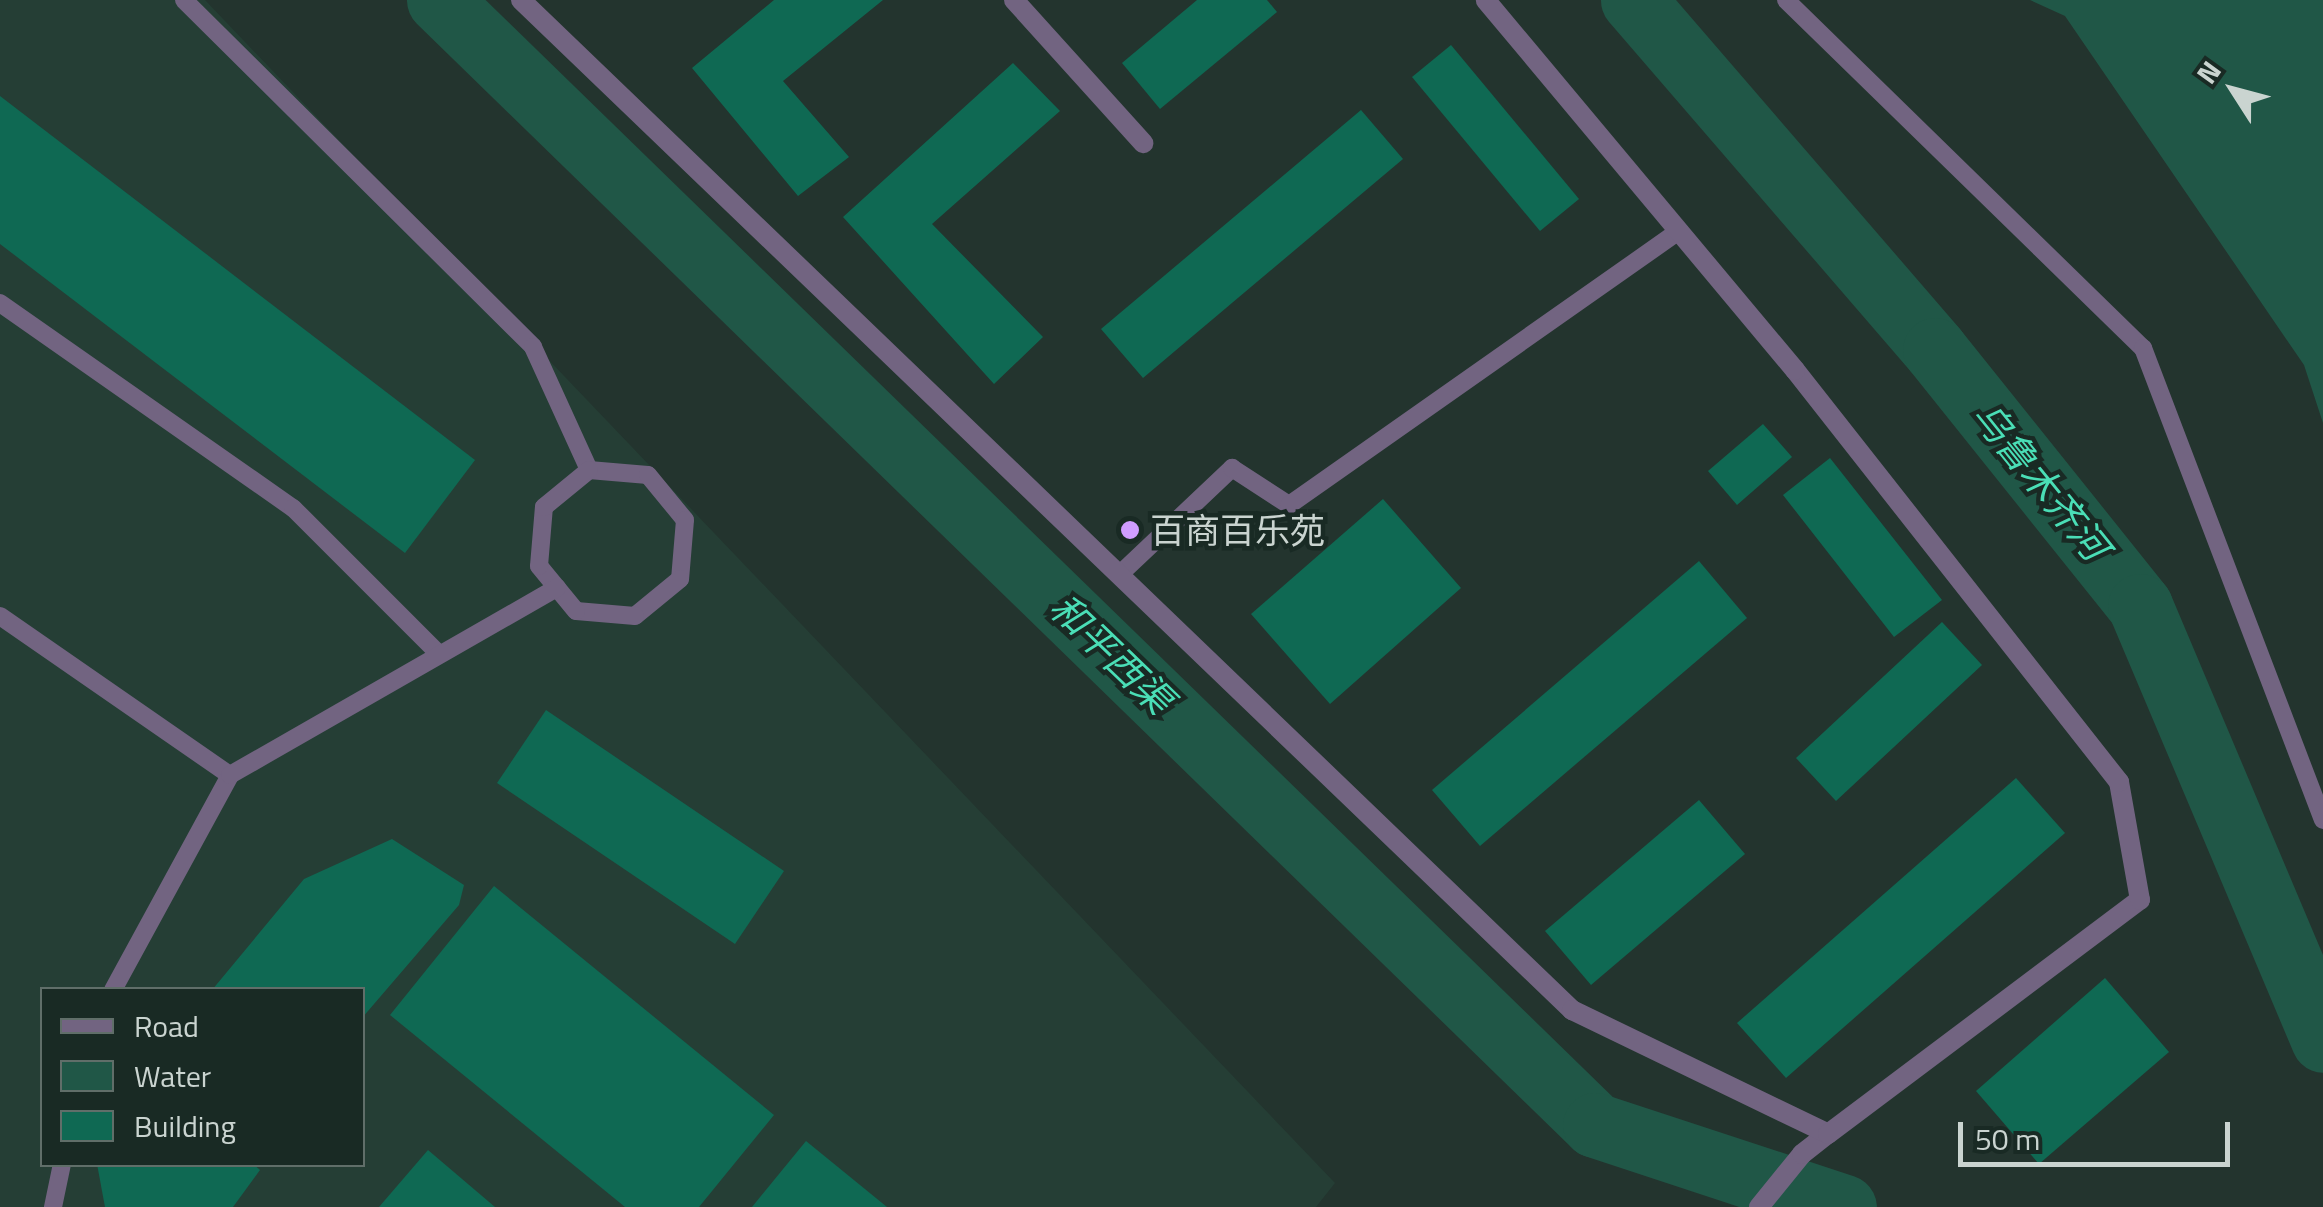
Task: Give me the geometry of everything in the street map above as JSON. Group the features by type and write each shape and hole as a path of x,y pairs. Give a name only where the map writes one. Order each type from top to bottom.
{"street":[{"path":"521,0 1572,1010 1828,1134"},
{"path":"1014,0 1143,144"},
{"path":"1486,0 1680,231 2118,782 2140,900 1828,1134 1793,1165 1759,1207"}],"lane":[{"path":"184,0 532,348 589,470"},
{"path":"1786,0 2143,348 2323,820"},
{"path":"1119,575 1232,468 1289,505 1680,231"},
{"path":"0,303 292,508 437,652"},
{"path":"589,470 648,475 686,520 680,579 635,616 576,611 539,566 544,507 589,470"},
{"path":"115,987 230,775 437,652 557,588"},
{"path":"0,616 230,775"},
{"path":"54,1207 61,1167"}],"shaded area":[{"path":"0,0 205,0 1335,1183 1316,1207 0,1207"}],"water":[{"path":"2030,0 2323,0 2323,423 2304,365 2065,16"}],"building":[{"path":"774,0 883,0 783,81 849,157 798,196 692,68"},
{"path":"1197,0 1267,0 1277,12 1160,109 1122,63"},
{"path":"1451,45 1579,199 1540,231 1412,77"},
{"path":"1013,63 1060,111 932,224 1043,337 994,384 843,217"},
{"path":"0,96 475,460 405,553 0,244"},
{"path":"1361,110 1403,159 1143,378 1101,329"},
{"path":"1763,424 1792,457 1737,505 1708,471"},
{"path":"1830,458 1942,600 1894,637 1783,495"},
{"path":"1383,499 1461,588 1330,704 1251,614"},
{"path":"1699,561 1747,618 1480,846 1432,790"},
{"path":"1942,622 1982,665 1836,801 1796,758"},
{"path":"546,710 784,871 735,944 497,783"},
{"path":"2016,778 2065,833 1786,1078 1737,1023"},
{"path":"1699,800 1745,854 1591,985 1545,931"},
{"path":"392,839 464,885 459,905 365,1015 365,987 214,987 304,879"},
{"path":"494,886 774,1115 699,1207 625,1207 390,1015"},
{"path":"2105,978 2169,1052 2039,1164 1976,1091"},
{"path":"806,1141 887,1207 752,1207"},
{"path":"428,1150 495,1207 379,1207"},
{"path":"98,1167 260,1170 233,1207 105,1207"}],"waterway":[{"name":"和平西渠","path":"439,0 1595,1125 1844,1207"},
{"name":"乌鲁木齐河","path":"1633,0 1935,350 2140,606 2323,1040"}],"place":[{"name":"百商百乐苑","path":"1130,530"}]}
